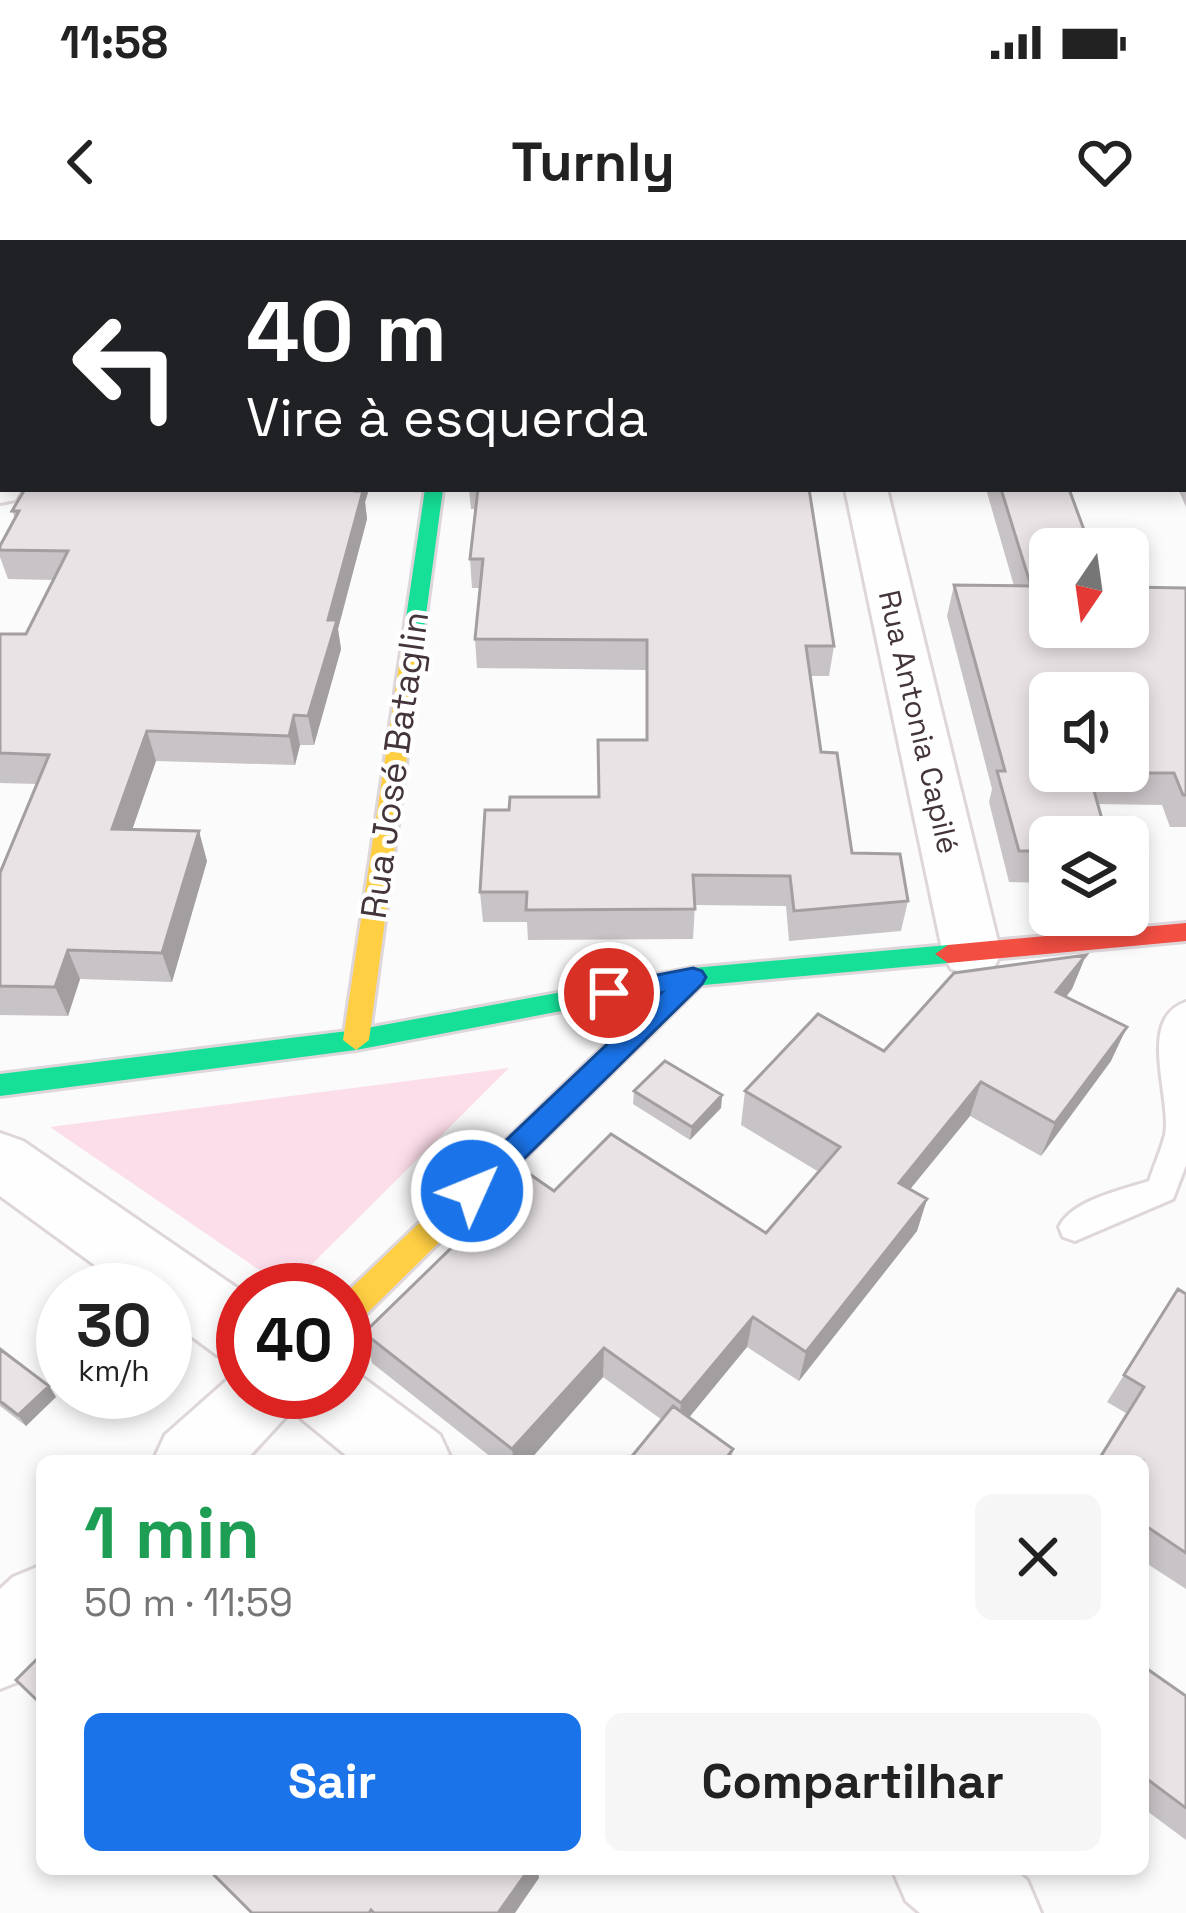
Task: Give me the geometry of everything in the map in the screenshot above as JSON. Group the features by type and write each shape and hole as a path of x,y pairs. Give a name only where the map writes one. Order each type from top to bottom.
{"street":[{"name":"Rua José Bataglin","path":"356,1040 434,492"},
{"name":"Rua Antonia Capilé","path":"867,492 972,954"},
{"path":"0,1085 356,1040 693,977 1170,942"},
{"path":"372,1288 693,977"},
{"path":"0,1160 216,1313"},
{"path":"198,1455 236,1419"},
{"path":"359,1419 405,1455"},
{"path":"0,1647 36,1612"},
{"path":"946,1875 994,1913"}],"lane":[{"path":"1075,1227 1112,1207 1162,1190 1180,1132 1174,1029 1186,1013"}],"shaded area":[{"path":"509,1068 313,1263 249,1263 50,1127"}],"building":[{"path":"23,492 363,492 328,620 337,620 308,716 294,715 289,736 147,731 112,829 199,831 162,953 68,950 55,987 0,986 0,873 49,755 0,753 0,634 26,634 68,551 0,550 19,511 12,511"},
{"path":"478,492 809,492 834,646 806,646 821,752 837,753 852,853 900,854 908,901 794,911 790,876 693,875 695,909 526,910 527,892 480,892 485,810 509,810 510,797 599,797 598,740 647,740 647,640 475,639 483,559 470,559"},
{"path":"1002,492 1070,492 1083,528 1029,528 1029,580"},
{"path":"954,585 1029,586 1029,648 1149,648 1149,587 1186,588 1186,795 1174,773 1149,773 1149,672 1029,672 1029,792 1094,792 1101,816 1029,816 1029,851 1019,851 997,771 1005,771"},
{"path":"1086,955 1056,992 1127,1027 1055,1123 981,1082 899,1183 927,1199 806,1352 753,1317 681,1403 604,1348 512,1449 372,1339 372,1325 528,1173 554,1191 611,1134 766,1233 840,1147 745,1091 818,1014 884,1051 954,973"},
{"path":"665,1061 722,1095 692,1127 634,1091"},
{"path":"1178,1289 1186,1294 1186,1553 1149,1528 1149,1455 1102,1455 1144,1387 1124,1375"},
{"path":"0,1349 36,1376 36,1398 18,1415 0,1401"},
{"path":"673,1406 733,1449 728,1455 633,1455"},
{"path":"36,1660 36,1699 16,1680"},
{"path":"1149,1670 1186,1696 1186,1808 1149,1780"},
{"path":"214,1875 525,1875 498,1913 252,1913"}],"traffic: fast":[{"path":"411,652 434,492"},
{"path":"0,1085 356,1040 693,977 948,954"}],"traffic: slow":[{"path":"356,1040 411,652"},
{"path":"372,1288 693,977"}],"traffic: jam":[{"path":"948,954 1186,932"}],"route":[{"path":"472,1191 693,977 609,993"}]}
